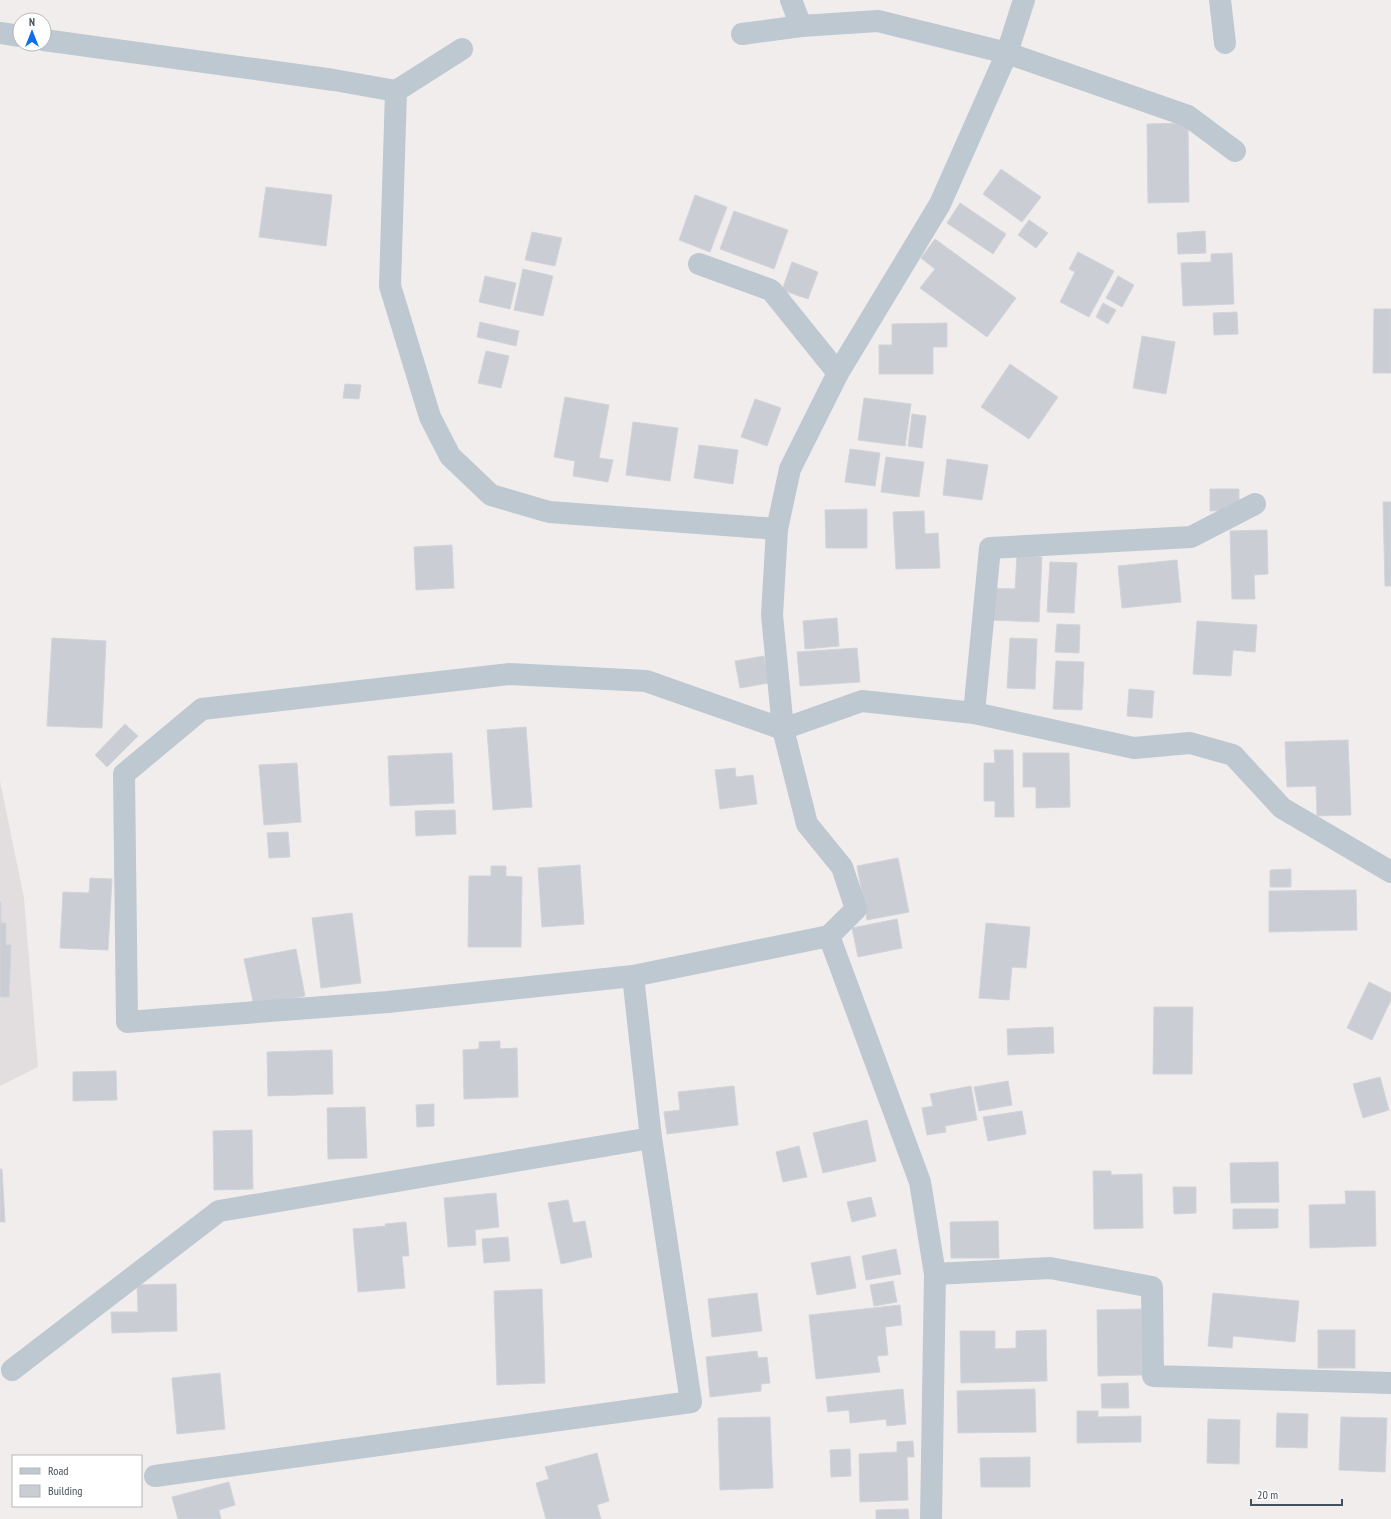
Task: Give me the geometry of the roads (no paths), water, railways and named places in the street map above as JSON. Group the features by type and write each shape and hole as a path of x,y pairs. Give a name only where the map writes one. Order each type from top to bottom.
{"street":[{"path":"791,0 801,26"},
{"path":"1024,0 1007,53 940,204 838,373 790,469 776,529 772,615 783,729 807,824 842,867 856,909 828,936 633,976 388,1002 128,1022 124,774 202,709 510,674 646,681 783,729 862,701 974,713 1134,748 1190,743 1233,755 1282,808 1391,872"},
{"path":"1220,0 1225,43"},
{"path":"742,34 801,26 878,21 1007,53 1188,116 1235,150"},
{"path":"0,34 12,35"},
{"path":"52,41 334,80 396,91 462,49"},
{"path":"396,91 390,286 430,417 450,456 491,495 549,512 776,529"},
{"path":"699,264 771,290 838,373"},
{"path":"974,713 990,548 1191,537 1254,504"},
{"path":"828,936 920,1182 934,1274 931,1519"},
{"path":"155,1476 691,1402 651,1138 633,976"},
{"path":"12,1370 219,1211 651,1138"},
{"path":"934,1274 1050,1268 1152,1287 1153,1376 1391,1383"}]}
